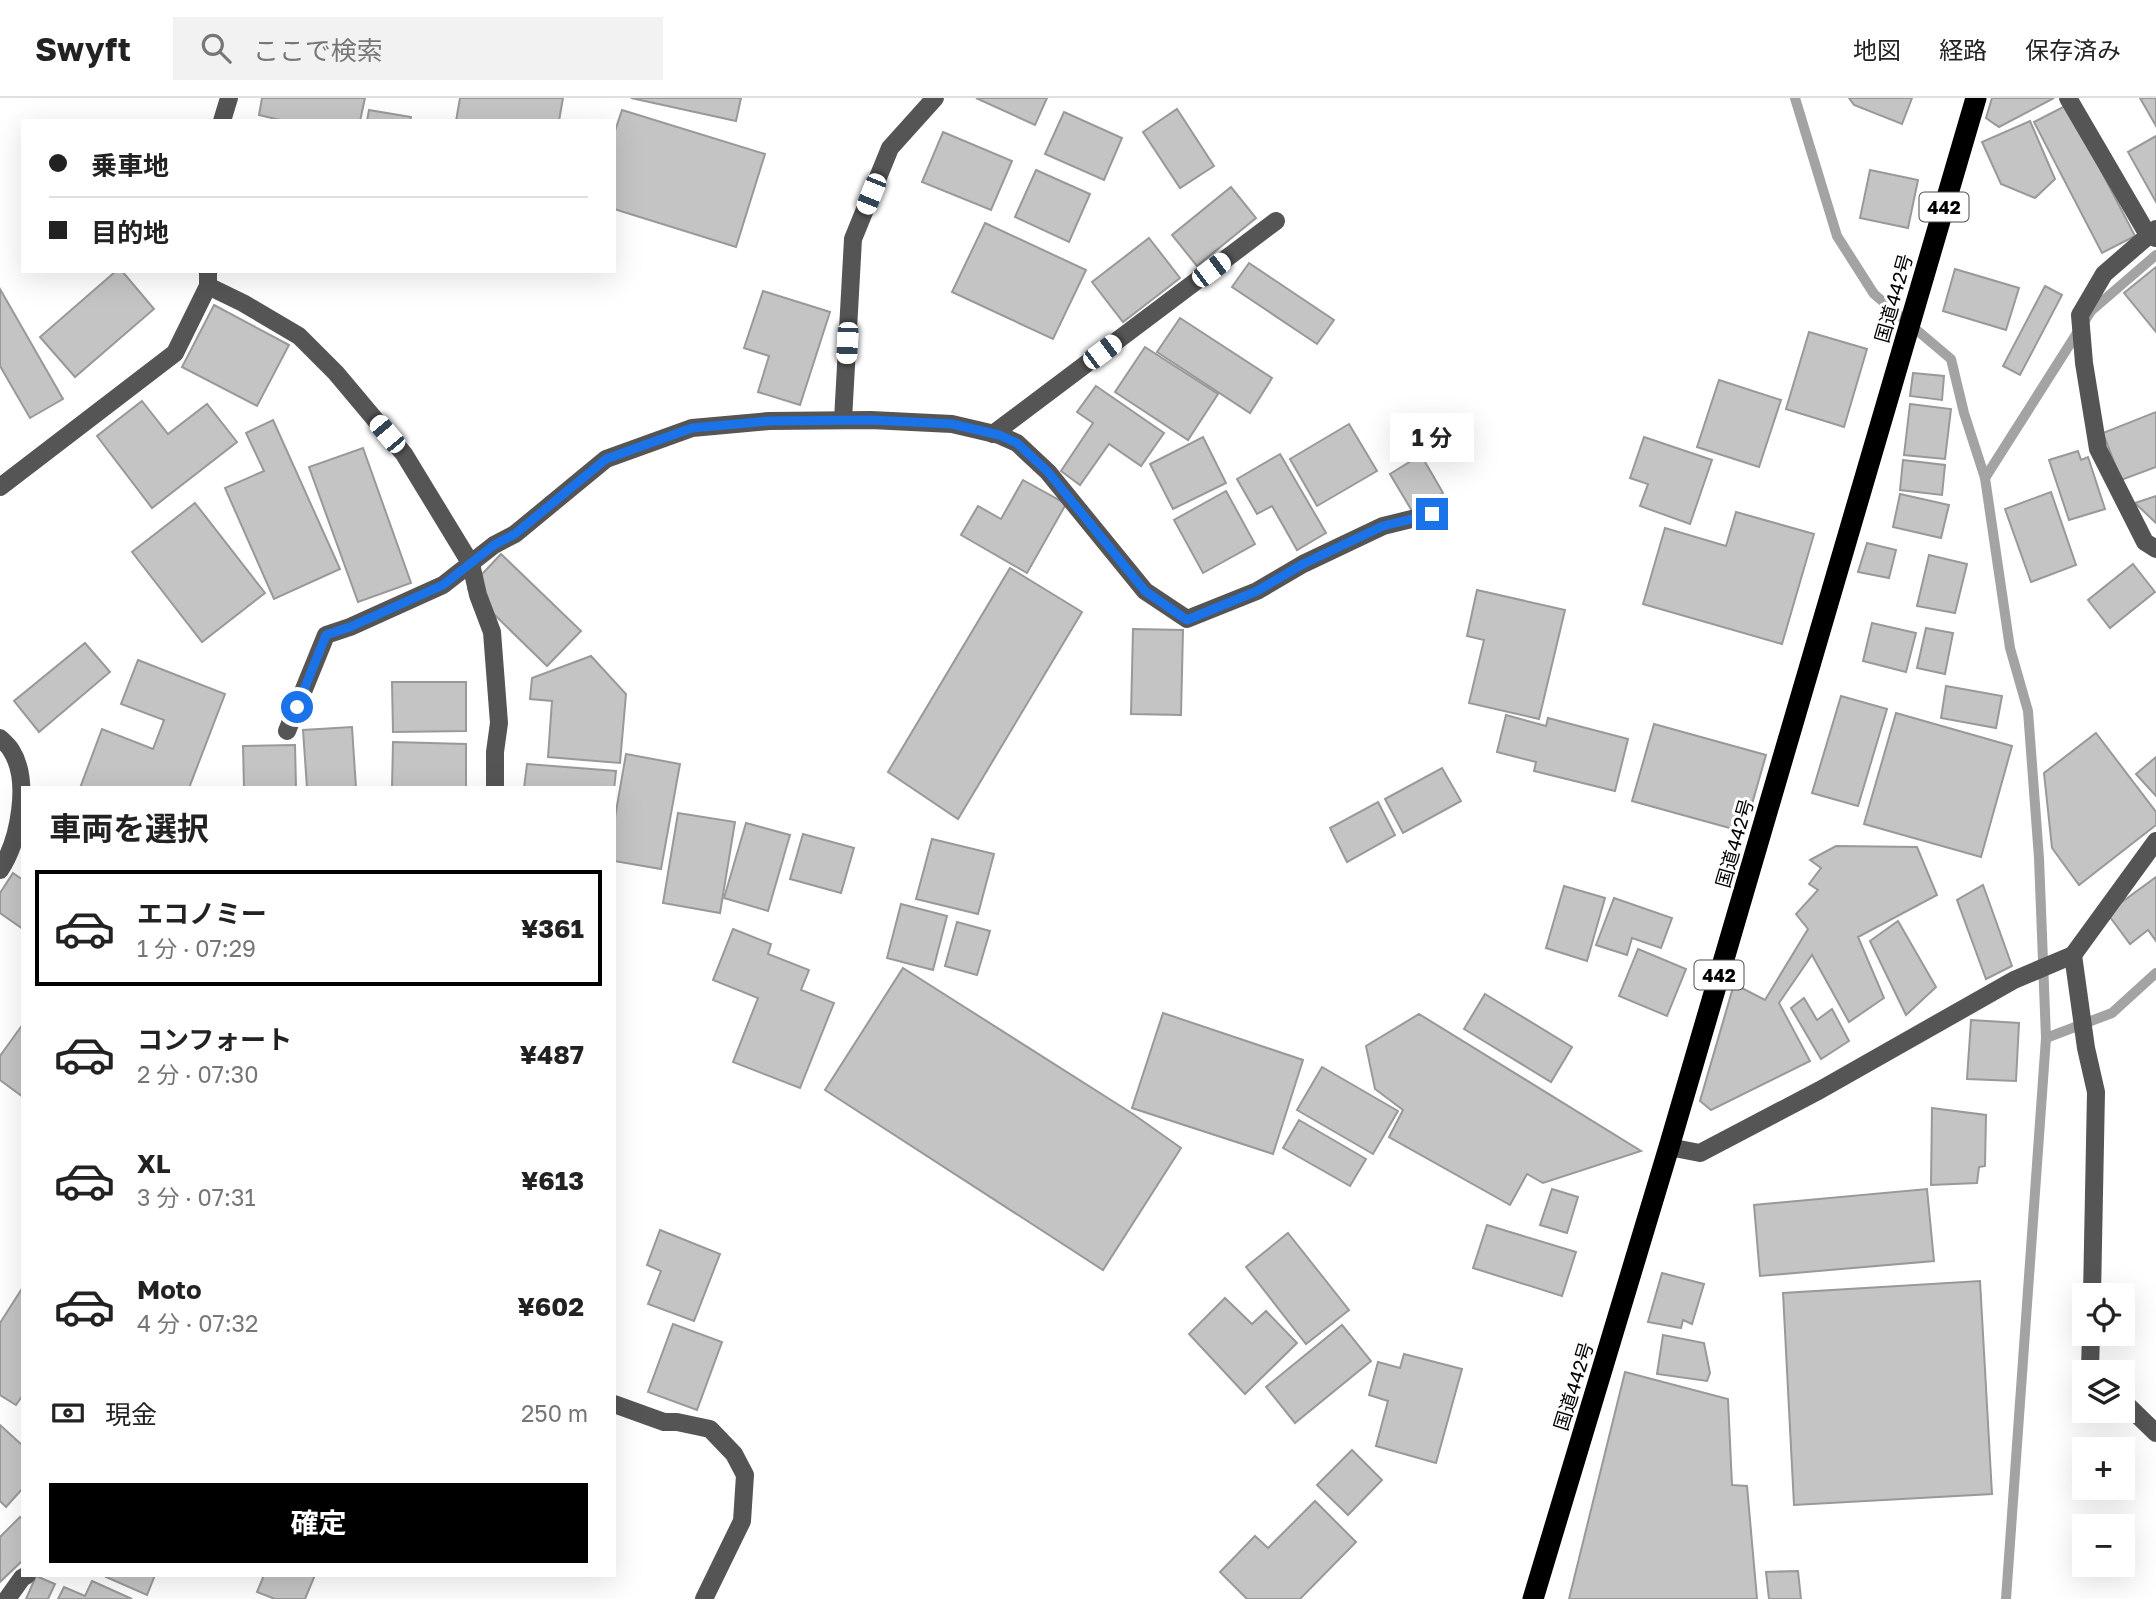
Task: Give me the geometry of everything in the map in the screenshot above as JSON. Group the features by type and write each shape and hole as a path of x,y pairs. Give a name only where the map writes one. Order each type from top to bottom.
{"highway":[{"name":"国道442号","path":"1533,1599 1669,1147 1976,98"}],"street":[{"path":"223,119 229,98"},
{"path":"843,421 853,239 890,148 935,98"},
{"path":"2068,98 2153,234 2104,274 2080,315 2084,363 2098,449 2145,542 2156,549"},
{"path":"993,434 1276,221"},
{"path":"0,487 175,353 208,279 299,336 336,373 404,454 471,564 478,595 492,632 499,723 495,752 495,786"},
{"path":"288,731 326,635 443,585 494,545 515,534 606,459 692,428 769,421 952,424 1017,443 1048,472 1145,591 1187,620 1257,591 1303,564 1383,526 1432,514"},
{"path":"0,738 12,751 20,776 21,800 19,823 6,861 0,870"},
{"path":"1669,1147 1700,1153 1820,1090 2014,980 2073,955 2156,841"},
{"path":"2073,955 2086,1048 2096,1092 2092,1283"},
{"path":"616,1406 664,1422 710,1429 734,1454 745,1475 742,1521 704,1599"},
{"path":"2135,1413 2156,1433"},
{"path":"7,1599 24,1577"}],"building":[{"path":"262,98 365,98 360,119 276,119 259,115"},
{"path":"460,98 563,98 559,119 456,119"},
{"path":"631,98 741,98 736,121"},
{"path":"976,98 1047,98 1035,125"},
{"path":"1849,98 1912,98 1902,124 1854,105"},
{"path":"1992,98 2054,98 1999,127 1986,118"},
{"path":"2140,98 2156,98 2156,126"},
{"path":"2067,105 2135,236 2102,253 2034,122"},
{"path":"1177,109 1214,166 1180,188 1143,132"},
{"path":"369,110 411,117 410,119 367,119"},
{"path":"622,110 765,154 736,247 616,210 616,128"},
{"path":"1064,112 1122,138 1104,180 1045,154"},
{"path":"2030,121 2055,179 2035,198 2001,184 1982,142"},
{"path":"943,132 1012,161 991,210 922,182"},
{"path":"2156,136 2156,202 2128,152"},
{"path":"1036,170 1090,194 1069,242 1015,217"},
{"path":"1870,170 1918,180 1908,228 1860,218"},
{"path":"1231,187 1256,218 1197,266 1172,235"},
{"path":"985,223 1086,270 1053,339 952,292"},
{"path":"1149,238 1180,278 1123,322 1092,282"},
{"path":"1249,263 1334,320 1317,344 1232,287"},
{"path":"2156,267 2156,332 2124,293"},
{"path":"1955,269 2019,288 2006,330 1943,311"},
{"path":"114,273 124,273 154,309 75,377 40,337"},
{"path":"2045,286 2062,295 2020,375 2003,366"},
{"path":"0,289 63,399 30,418 0,366"},
{"path":"763,291 830,312 800,405 758,392 769,356 744,348"},
{"path":"214,305 289,345 257,406 182,367"},
{"path":"1180,318 1272,378 1250,413 1157,352"},
{"path":"1809,332 1867,349 1844,427 1786,409"},
{"path":"1145,347 1218,394 1188,440 1115,392"},
{"path":"1913,373 1944,376 1942,400 1910,396"},
{"path":"1719,380 1781,400 1759,467 1697,447"},
{"path":"1096,386 1164,433 1141,466 1109,444 1080,485 1061,471 1093,423 1077,412"},
{"path":"142,401 168,434 207,404 237,442 152,508 97,436"},
{"path":"1910,404 1951,409 1945,459 1904,455"},
{"path":"2156,412 2156,467 2121,480 2103,433"},
{"path":"273,420 340,569 274,599 225,488 264,471 246,433"},
{"path":"1349,424 1377,471 1317,506 1290,459"},
{"path":"1203,437 1226,483 1173,509 1150,464"},
{"path":"1644,437 1712,460 1690,524 1640,506 1648,484 1630,478"},
{"path":"363,448 411,583 358,602 309,467"},
{"path":"2078,451 2081,460 2088,457 2105,509 2069,520 2049,460"},
{"path":"1280,454 1326,533 1297,550 1272,506 1257,514 1237,479"},
{"path":"1421,455 1443,493 1412,511 1390,474"},
{"path":"1903,460 1945,465 1942,495 1900,490"},
{"path":"1023,480 1066,504 1027,573 961,535 978,506 1001,519"},
{"path":"1226,491 1255,544 1203,573 1174,520"},
{"path":"2051,492 2076,565 2031,582 2005,509"},
{"path":"1900,494 1949,505 1941,538 1893,527"},
{"path":"2156,496 2156,523 2135,503"},
{"path":"195,503 265,593 202,642 132,552"},
{"path":"1736,512 1814,534 1782,644 1643,604 1665,528 1726,546"},
{"path":"1867,543 1896,550 1889,578 1858,572"},
{"path":"501,554 581,631 547,666 468,589"},
{"path":"1929,555 1967,564 1955,613 1917,606"},
{"path":"2133,564 2155,592 2110,628 2088,600"},
{"path":"1010,568 1082,612 958,819 888,772"},
{"path":"1477,590 1565,610 1539,719 1469,703 1484,640 1467,636"},
{"path":"1872,623 1916,633 1906,672 1863,661"},
{"path":"1926,628 1953,633 1945,674 1917,668"},
{"path":"1133,629 1183,630 1181,715 1131,714"},
{"path":"85,643 110,672 39,732 14,701"},
{"path":"591,656 626,694 620,763 548,757 552,701 530,699 532,678"},
{"path":"138,660 225,694 190,786 81,786 102,729 153,749 164,720 121,704"},
{"path":"392,682 466,682 466,731 393,732"},
{"path":"1946,686 2002,696 1996,728 1941,718"},
{"path":"1841,696 1887,709 1858,806 1812,793"},
{"path":"1896,713 2012,746 1981,857 1864,824"},
{"path":"1506,715 1546,726 1548,718 1628,739 1615,791 1534,771 1536,762 1497,752"},
{"path":"1654,724 1766,755 1744,832 1632,801"},
{"path":"352,727 356,786 307,786 303,730"},
{"path":"2096,733 2156,812 2156,825 2079,885 2052,848 2044,773"},
{"path":"393,742 466,744 466,786 392,786"},
{"path":"295,745 296,786 244,786 243,746"},
{"path":"626,754 680,764 661,869 616,861 616,812"},
{"path":"2156,757 2156,796 2136,774"},
{"path":"527,764 616,771 614,786 524,786"},
{"path":"1442,768 1461,801 1403,833 1385,799"},
{"path":"1378,802 1395,835 1347,862 1330,828"},
{"path":"678,813 735,822 720,913 663,903"},
{"path":"746,823 790,835 768,911 724,898"},
{"path":"803,834 854,848 841,893 790,879"},
{"path":"932,839 994,854 978,914 916,899"},
{"path":"1836,846 1917,847 1937,895 1858,937 1884,998 1849,1022 1812,955 1779,1003 1810,1061 1711,1110 1700,1101 1734,984 1765,1000 1808,929 1796,914 1818,890 1809,884 1821,868 1810,860"},
{"path":"13,873 21,879 21,928 0,913 0,893"},
{"path":"2156,877 2156,941 2148,930 2130,944 2107,913"},
{"path":"1983,885 2012,966 1986,979 1957,900"},
{"path":"1564,886 1605,898 1587,961 1546,948"},
{"path":"1614,898 1672,918 1661,948 1632,938 1627,955 1596,945"},
{"path":"901,904 947,916 933,970 887,958"},
{"path":"1898,921 1936,987 1906,1015 1870,941"},
{"path":"957,922 990,931 977,975 945,966"},
{"path":"733,929 771,944 768,954 809,970 801,990 834,1003 800,1088 733,1062 758,998 713,980"},
{"path":"1638,949 1686,969 1667,1016 1619,996"},
{"path":"903,968 1133,1114 1181,1148 1103,1270 825,1090"},
{"path":"1485,994 1572,1047 1551,1082 1464,1029"},
{"path":"1804,998 1817,1020 1832,1009 1849,1041 1821,1059 1791,1008"},
{"path":"1163,1013 1303,1060 1273,1154 1132,1108"},
{"path":"1419,1014 1641,1151 1543,1183 1527,1174 1510,1205 1389,1137 1403,1110 1375,1089 1366,1046"},
{"path":"1971,1020 2019,1023 2016,1081 1967,1079"},
{"path":"21,1027 21,1096 0,1080 0,1056"},
{"path":"1322,1067 1398,1111 1373,1154 1297,1110"},
{"path":"1932,1108 1986,1115 1985,1166 1979,1167 1977,1183 1931,1185"},
{"path":"1299,1120 1366,1159 1350,1186 1283,1148"},
{"path":"1552,1189 1578,1197 1567,1233 1540,1225"},
{"path":"1927,1189 1934,1261 1760,1276 1754,1205"},
{"path":"1487,1225 1576,1252 1562,1296 1473,1268"},
{"path":"660,1230 720,1254 694,1321 648,1304 661,1271 647,1265"},
{"path":"1288,1233 1349,1310 1306,1344 1246,1267"},
{"path":"1662,1273 1704,1284 1692,1324 1683,1320 1681,1328 1648,1322"},
{"path":"1980,1281 1992,1494 1794,1505 1783,1293"},
{"path":"21,1290 21,1398 16,1405 0,1395 0,1323"},
{"path":"1225,1298 1252,1324 1266,1311 1297,1343 1245,1394 1189,1334"},
{"path":"673,1324 722,1342 697,1410 648,1392"},
{"path":"1342,1325 1371,1361 1295,1423 1266,1387"},
{"path":"1663,1335 1704,1343 1710,1373 1707,1381 1657,1374"},
{"path":"1404,1354 1462,1369 1436,1463 1376,1446 1388,1401 1369,1395 1378,1362 1400,1368"},
{"path":"1625,1372 1728,1399 1732,1485 1747,1486 1757,1599 1569,1599"},
{"path":"0,1425 21,1444 21,1490 6,1507 0,1501"},
{"path":"1352,1450 1382,1480 1348,1515 1317,1485"},
{"path":"1315,1501 1356,1542 1300,1599 1247,1599 1220,1572 1255,1536 1268,1548"},
{"path":"21,1518 21,1562 0,1582 0,1537"},
{"path":"1798,1571 1801,1599 1769,1599 1766,1572"},
{"path":"36,1577 55,1584 48,1599 26,1599"},
{"path":"106,1577 154,1577 147,1595"},
{"path":"263,1577 314,1577 305,1599 275,1599 257,1592"},
{"path":"92,1581 132,1599 58,1599 64,1587 85,1596"}],"waterway":[{"path":"1795,98 1837,236 1874,294 1951,359 1964,413 1985,478 2010,648 2028,711 2039,858 2046,1038 2006,1599"},
{"path":"1985,478 2091,311 2156,255"},
{"path":"2046,1038 2112,1013 2156,973"}],"route":[{"path":"297,707 326,635 443,585 494,545 515,534 606,459 692,428 769,421 871,420 952,424 999,435 1017,443 1048,472 1145,591 1187,620 1257,591 1303,564 1383,526 1432,514"}]}
